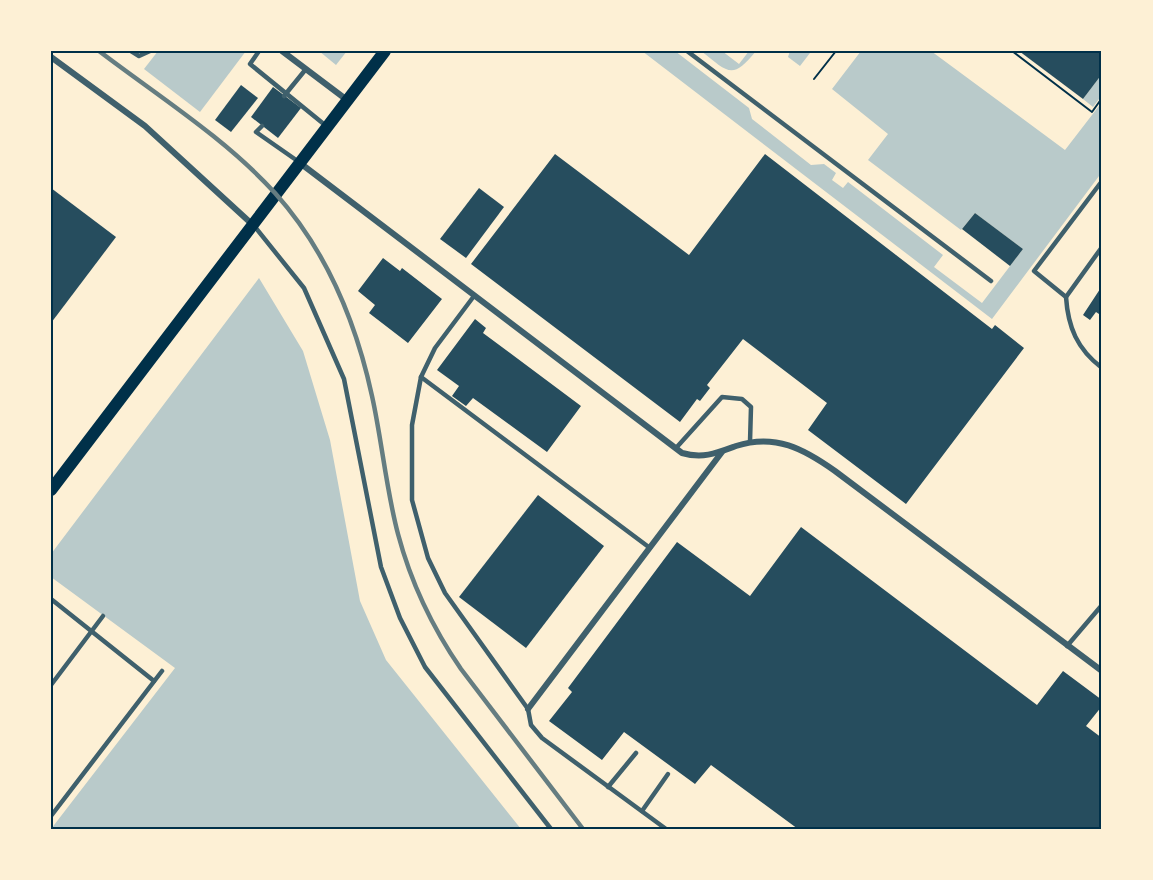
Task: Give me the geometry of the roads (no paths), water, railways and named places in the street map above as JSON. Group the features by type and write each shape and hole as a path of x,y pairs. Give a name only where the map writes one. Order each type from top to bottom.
{"main road":[{"path":"51,490 385,51"}],"street":[{"path":"282,51 348,100"},
{"path":"51,57 145,126 253,225"},
{"path":"300,163 676,448 694,456 723,452 750,442 783,442 815,457 1102,672"},
{"path":"528,709 723,452"}],"lane":[{"path":"131,51 139,56 150,51"},
{"path":"259,51 250,64 327,127"},
{"path":"687,51 991,281"},
{"path":"286,94 306,69"},
{"path":"262,126 256,132 300,163"},
{"path":"1066,297 1034,271 1102,181"},
{"path":"253,225 304,288 344,379 381,567 400,618 425,667 551,829"},
{"path":"1102,248 1066,297 1068,324 1090,359 1102,368"},
{"path":"474,296 435,348 421,377 412,425 412,500 428,558 445,593 528,709 531,725 542,738 666,829"},
{"path":"421,377 650,548"},
{"path":"676,448 722,397 742,399 751,407 750,442"},
{"path":"51,599 90,633 154,681"},
{"path":"1067,646 1102,606"},
{"path":"51,685 103,616"},
{"path":"51,816 162,671"},
{"path":"608,787 636,753"},
{"path":"642,811 668,774"}],"railway":[{"path":"99,51 235,154 275,193 309,238 337,288 357,341 372,396 398,534 409,570 424,604 461,669 583,829"}]}
